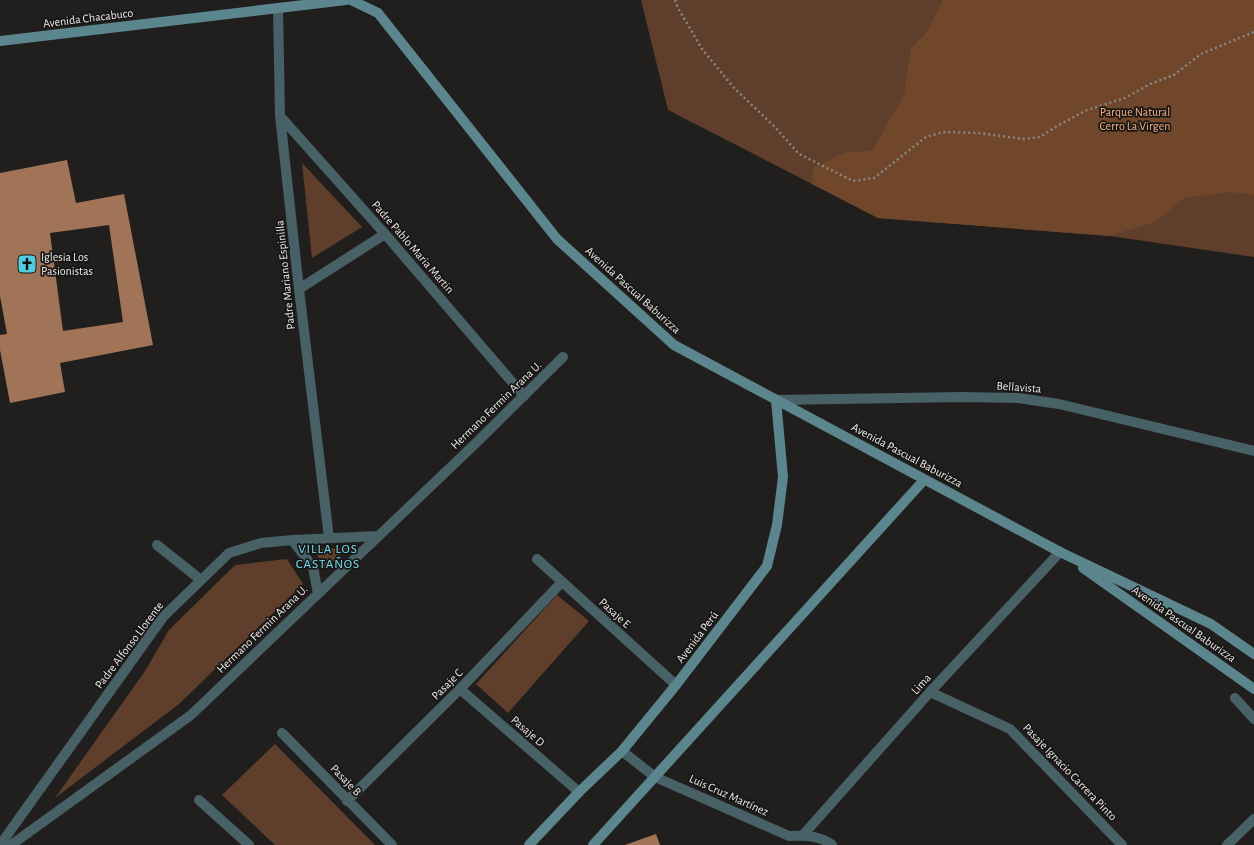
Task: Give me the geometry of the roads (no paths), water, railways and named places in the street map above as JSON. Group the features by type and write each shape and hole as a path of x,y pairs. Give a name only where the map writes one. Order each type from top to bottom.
{"main road":[{"name":"Avenida Chacabuco","path":"0,41 346,0"},
{"name":"Avenida Pascual Baburizza","path":"351,0 378,13 557,239 674,345 1060,552 1211,624 1254,654"},
{"name":"Avenida Perú","path":"529,845 579,792 622,750 676,686 767,566 777,525 783,477 776,400"},
{"path":"593,845 924,480"},
{"name":"Avenida Pascual Baburizza","path":"1060,552 1254,689"}],"street":[{"name":"Padre Mariano Espinilla","path":"278,8 280,116 329,538"},
{"name":"Padre Pablo Maria Martin","path":"280,116 385,234 524,396"},
{"path":"299,289 385,234"},
{"name":"Hermano Fermin Arana U.","path":"10,845 191,715 563,357"},
{"name":"Bellavista","path":"776,400 962,397 1018,398 1059,404 1254,451"},
{"name":"Padre Alfonso Llorente","path":"0,845 163,617 229,553 260,543 378,536"},
{"path":"292,540 313,567 318,594"},
{"path":"157,545 201,580"},
{"name":"Lima","path":"803,835 930,692 1060,552"},
{"name":"Pasaje E","path":"536,559 676,686"},
{"name":"Pasaje C","path":"347,801 460,689 562,582"},
{"name":"Pasaje D","path":"460,689 579,792"},
{"name":"Pasaje Ignacio Carrera Pinto","path":"930,692 1010,729 1122,845"},
{"path":"1235,698 1254,719"},
{"name":"Pasaje B","path":"282,733 347,801 392,845"},
{"name":"Luis Cruz Martínez","path":"622,750 655,777 790,840 803,835 826,840 832,845"},
{"path":"199,800 249,845"},
{"path":"1227,845 1254,819"}],"place":[{"name":"Iglesia Los Pasionistas","path":"27,264"}],"district":[{"name":"VILLA LOS CASTAÑOS","path":"328,556"}],"park label":[{"name":"Parque Natural Cerro La Virgen","path":"1135,119"}]}
